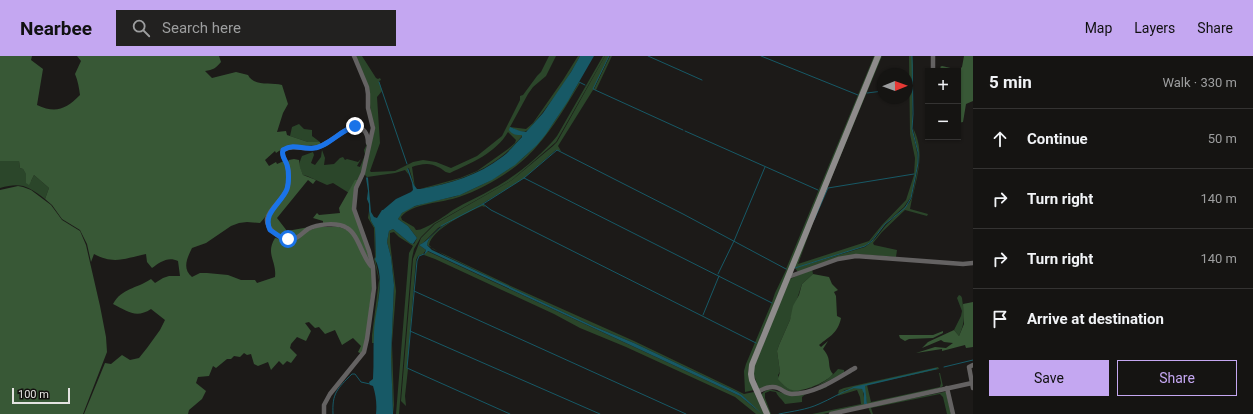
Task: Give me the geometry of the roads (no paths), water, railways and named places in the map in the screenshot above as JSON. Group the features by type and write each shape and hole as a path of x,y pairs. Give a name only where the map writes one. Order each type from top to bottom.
{"main road":[{"path":"767,414 751,374 752,365 878,56"}],"street":[{"path":"324,414 324,406 330,394 341,378 364,352 374,288 373,268 367,242 354,209 356,188 363,174 368,146 374,128 368,108 368,94 354,56"},
{"path":"933,56 933,68"},
{"path":"368,146 367,133 364,129 355,126 344,131 321,146 314,148 293,147 283,150 282,154 288,168 287,189 270,212 267,222 270,230 282,238 288,239 294,239 309,229 317,226 337,225 345,227 351,231 367,261 373,268"},
{"path":"788,277 838,258 856,256 963,264 973,263"},
{"path":"830,414 947,388 973,385 969,367 973,365"},
{"path":"757,392 773,387 789,394 813,390 855,368"},
{"path":"947,388 953,414"}],"water":[{"path":"580,56 594,56 568,101 537,145 515,165 492,180 460,195 415,206 402,213 398,219 408,226 417,238 413,244 393,229 389,231 387,242 391,257 394,285 391,357 393,414 376,414 375,393 373,386 370,385 369,382 373,379 374,332 380,276 375,259 375,228 371,221 369,211 366,178 368,178 371,212 374,217 377,218 382,210 396,199 413,190 408,168 417,189 453,181 484,169 505,155 522,137 522,135 512,133 509,130 510,127 526,132 543,113"},
{"path":"434,233 429,239 427,245 432,250 737,392 762,414 740,396 428,251 424,255 426,250 419,245"},
{"path":"937,369 865,386 867,404 864,404 864,394 862,389 852,388 853,387"}],"waterway":[{"path":"609,56 593,89 683,130"},
{"path":"648,56 702,80"},
{"path":"761,56 858,95"},
{"path":"795,268 865,246 872,241 885,224 905,208 911,198 918,163 918,152 912,129 912,56"},
{"path":"379,82 407,164"},
{"path":"579,82 585,85"},
{"path":"867,93 877,92"},
{"path":"685,131 818,190"},
{"path":"441,226 483,204 524,178 557,150 683,214 786,269"},
{"path":"718,274 734,241 765,167"},
{"path":"814,220 828,188 914,174"},
{"path":"524,178 772,303"},
{"path":"483,204 491,210 756,343"},
{"path":"424,254 419,256 417,261 407,368 510,414"},
{"path":"703,315 719,276"},
{"path":"414,291 686,414"},
{"path":"410,331 600,414"},
{"path":"944,367 973,360"},
{"path":"333,414 333,401 336,392 352,374 355,374 361,382 370,384"},
{"path":"779,414 814,406 853,388"}]}
